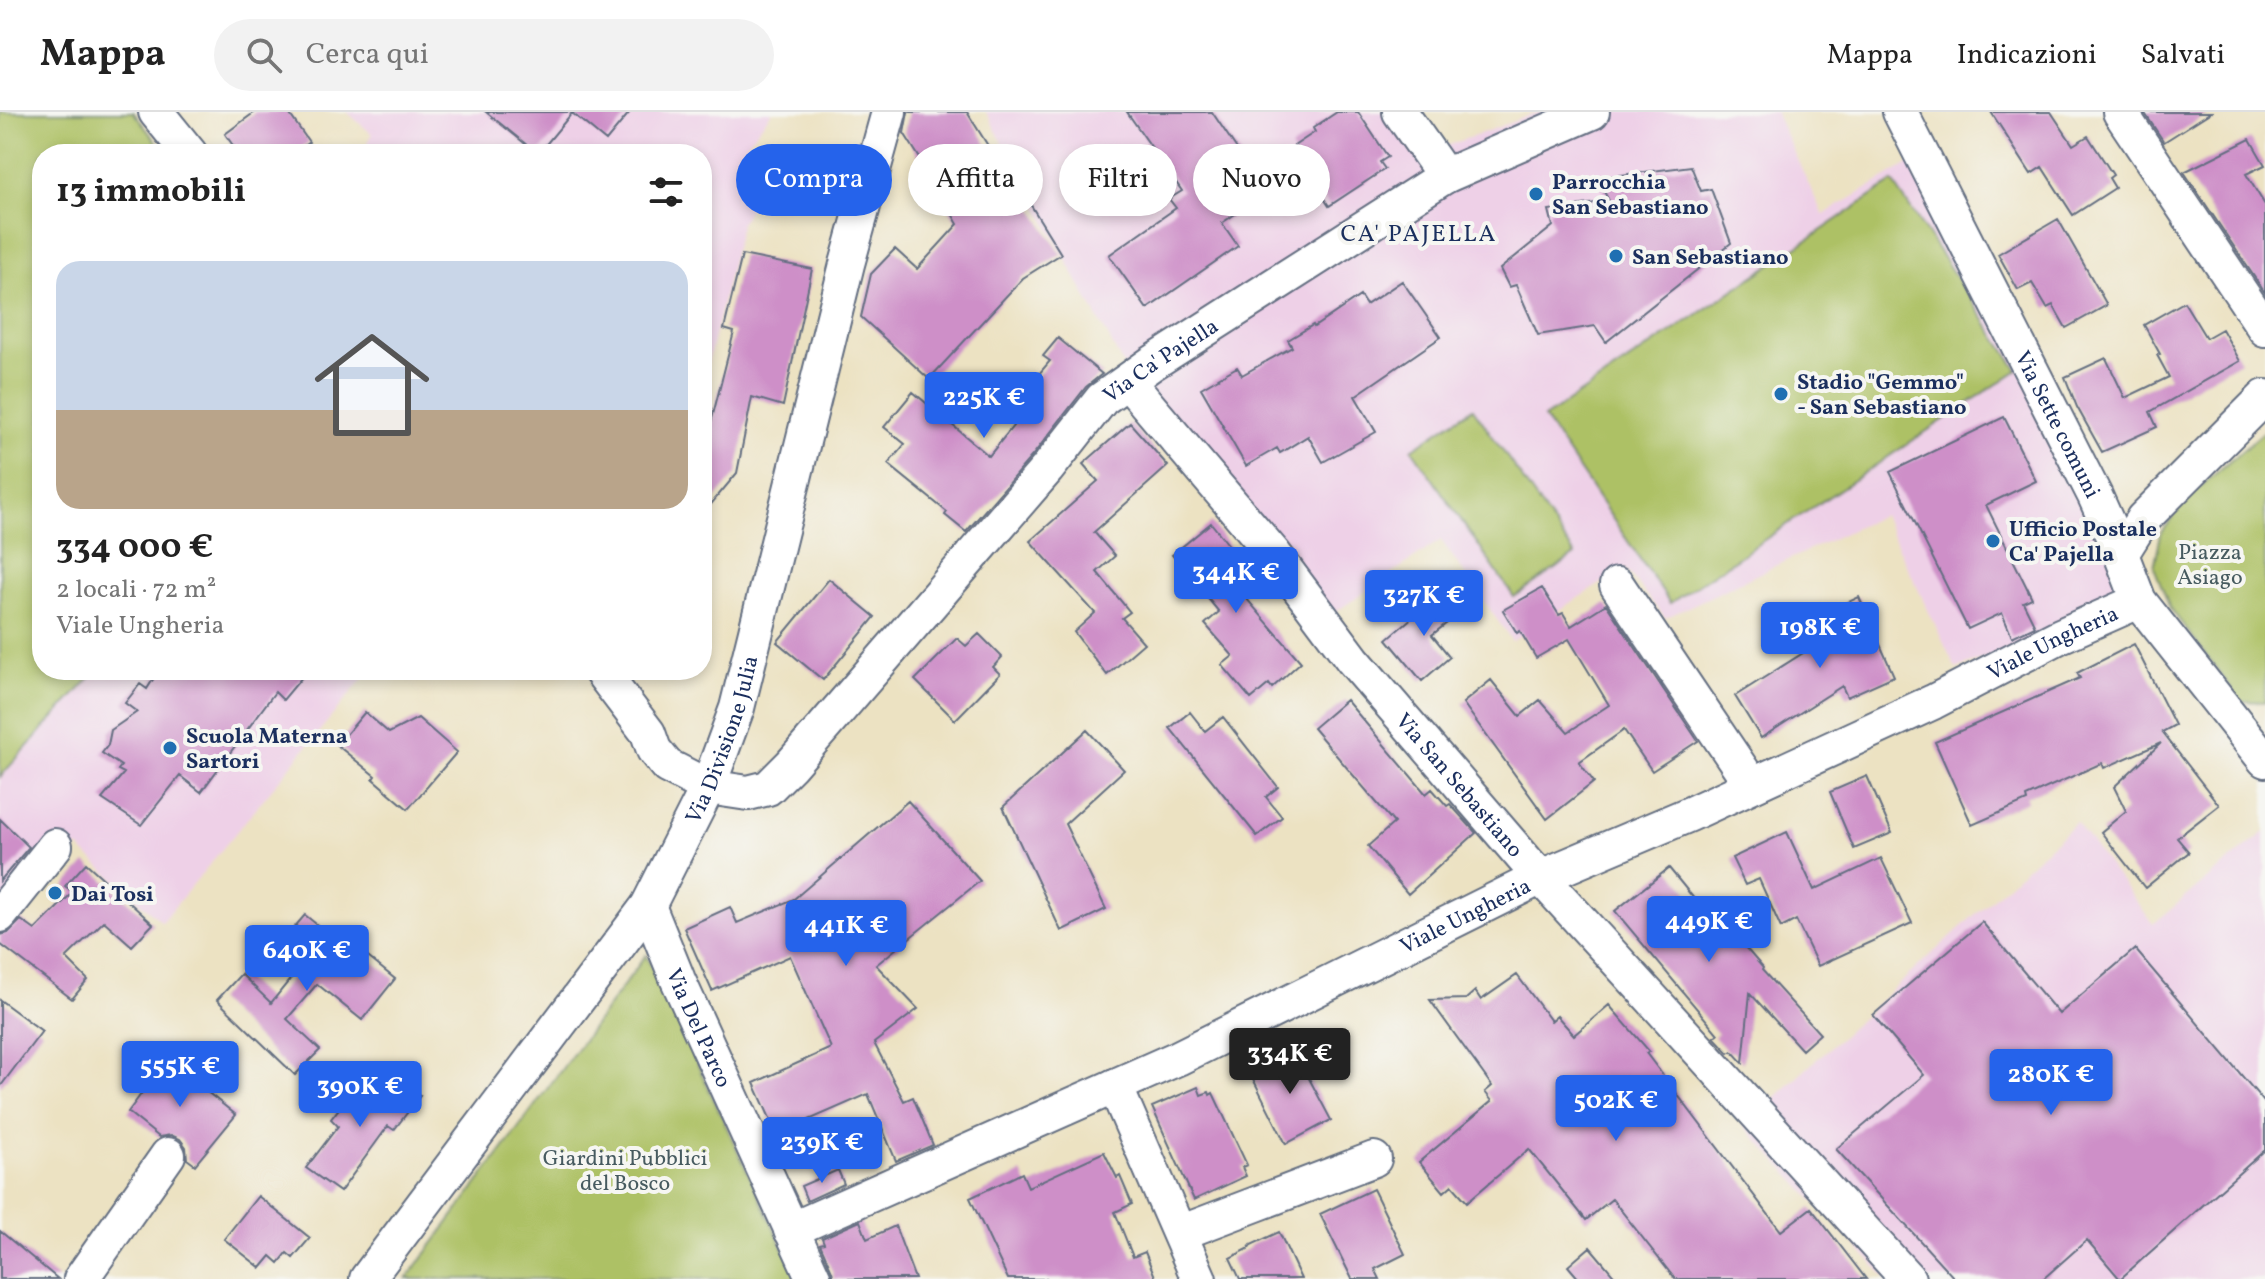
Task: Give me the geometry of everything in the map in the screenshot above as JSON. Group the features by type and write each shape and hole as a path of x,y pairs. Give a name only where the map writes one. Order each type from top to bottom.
{"street":[{"path":"156,112 182,144"},
{"name":"Via Divisione Julia","path":"367,1279 648,906 708,787 737,708 843,278 889,112"},
{"path":"1400,112 1445,176"},
{"name":"Via Ca' Pajella","path":"708,787 748,793 768,788 1037,481 1102,399 1151,364 1445,176 1592,112"},
{"name":"Via Sette comuni","path":"1900,112 2093,492 2139,601 2249,717 2265,760"},
{"path":"2120,112 2265,329"},
{"name":"Via San Sebastiano","path":"1128,382 1273,553 1353,660 1541,877 1908,1279"},
{"path":"2121,554 2143,519 2265,397"},
{"path":"1617,585 1752,785"},
{"name":"Viale Ungheria","path":"791,1230 1178,1058 1541,877 1933,702 2060,636 2139,601"},
{"path":"608,680 648,733 654,750 667,766 708,787"},
{"path":"0,915 55,846"},
{"name":"Via Del Parco","path":"648,906 678,980 814,1279"},
{"path":"1115,1086 1199,1279"},
{"path":"81,1279 168,1155"},
{"path":"1180,1233 1374,1159"}],"shaded area":[{"path":"347,112 772,112 747,144 736,144 736,216 745,216 712,346 712,144 367,144 372,134"},
{"path":"986,112 1415,112 1441,148 1539,112 1775,112 1823,215 1922,156 2121,554 2117,607 1956,669 1883,515 1665,618 1625,568 1512,641 1441,540 1315,626 1130,377 1043,216 1043,144 1003,144"},
{"path":"88,680 362,680 162,922 78,847 0,947 0,777"},
{"path":"2076,822 2153,924 2265,832 2265,1279 1887,1279 1744,1126"}],"green space":[{"path":"0,112 133,112 158,144 32,144 32,680 88,680 0,777"},
{"name":"Stadio \"Gemmo\" - San Sebastiano","path":"1893,182 2018,370 1670,603 1544,418"},
{"path":"1473,408 1575,555 1514,597 1412,449"},
{"name":"Piazza Asiago","path":"2265,431 2265,702 2241,701 2170,608 2154,567 2161,534 2186,499"},
{"name":"Giardini Pubblici del Bosco","path":"646,955 798,1279 407,1279"}],"building":[{"path":"255,112 288,112 309,142 232,144 225,134"},
{"path":"486,112 630,112 606,141 572,113 546,144 526,144"},
{"path":"908,112 967,112 987,144 911,144 904,133"},
{"path":"1127,112 1212,112 1234,144 1193,144 1193,216 1232,216 1222,223 1238,246 1147,309 1109,255 1165,216 1177,216 1177,194 1182,191 1177,184 1177,144 1149,144"},
{"path":"1337,112 1358,112 1388,157 1380,162 1385,169 1330,205 1330,144 1297,144 1315,132 1313,128"},
{"path":"1991,112 2051,112 2073,145 2088,136 2113,175 2109,178 2115,188 2073,215 2042,167 2031,174"},
{"path":"2144,112 2211,112 2164,142"},
{"path":"2250,139 2265,165 2246,174 2265,205 2265,293 2184,172"},
{"name":"San Sebastiano","path":"1691,166 1701,191 1711,189 1731,243 1606,342 1595,326 1538,335 1516,285 1509,287 1500,269 1553,226 1549,210 1609,201 1597,178"},
{"path":"953,216 1038,216 1061,254 1023,278 929,379 861,317 871,274 895,249 917,269 958,224"},
{"path":"2058,219 2107,305 2066,328 2053,305 2047,308 2032,283 2018,290 1998,254"},
{"path":"742,255 812,269 783,406 752,397 737,473 712,503 712,419 734,332 724,329"},
{"path":"1402,281 1441,337 1355,396 1376,432 1323,462 1308,436 1280,453 1277,448 1246,466 1201,388 1237,367 1242,375 1292,347 1288,340 1314,327 1360,296 1366,305"},
{"path":"2184,302 2206,338 2222,329 2240,361 2150,412 2157,427 2102,452 2077,407 2065,377 2106,358 2125,398 2169,377 2144,325"},
{"path":"1058,338 1102,374 1086,387 966,532 945,515 947,512 888,464 905,444 884,427 913,392 989,456 1026,410 1016,401 1050,361 1043,356"},
{"path":"2004,417 2036,481 1986,505 2032,598 2023,602 2035,626 2012,637 2002,613 1968,629 1890,472"},
{"path":"1130,423 1168,466 1094,532 1115,556 1097,572 1130,612 1122,618 1144,643 1107,675 1074,632 1095,613 1030,541 1098,481 1083,464"},
{"path":"1211,523 1243,563 1227,576 1301,662 1272,688 1269,684 1251,699 1222,665 1233,656 1205,624 1219,612 1172,555"},
{"path":"829,579 875,617 823,680 777,642"},
{"path":"1542,588 1559,615 1563,613 1571,626 1606,604 1698,741 1652,771 1624,730 1579,762 1594,782 1547,819 1463,703 1491,680 1520,716 1540,700 1568,732 1609,705 1569,639 1536,658 1503,610"},
{"path":"1440,594 1457,615 1432,635 1450,657 1422,681 1387,639"},
{"path":"1859,597 1894,676 1847,697 1842,686 1761,738 1735,696 1822,641 1812,619"},
{"path":"979,634 1002,657 993,667 1000,674 955,720 915,680 957,638 966,646"},
{"path":"2134,644 2175,725 2162,732 2219,805 2177,838 2189,852 2145,888 2101,832 2126,811 2114,787 2161,743 2104,768 2102,763 1972,825 1935,742 2080,678 2077,673"},
{"name":"Scuola Materna Sartori","path":"153,680 300,680 283,700 275,692 201,792 180,776 141,825 102,799 124,773 118,770 121,766 102,753 108,745 111,730 137,712 125,703 140,684 147,689"},
{"path":"1346,700 1426,794 1432,789 1476,833 1408,894 1368,846 1394,823 1313,728"},
{"path":"365,712 389,733 418,718 457,752 408,809 373,779 375,776 337,745"},
{"path":"1190,712 1205,731 1223,717 1278,787 1266,797 1282,817 1257,836 1170,728"},
{"path":"1087,730 1124,770 1065,824 1106,909 1061,931 1003,807"},
{"path":"1867,776 1892,833 1854,849 1830,792"},
{"path":"908,801 980,881 876,965 918,1009 874,1043 904,1101 913,1097 933,1145 896,1161 868,1094 777,1134 754,1083 831,1048 790,956 712,991 684,928 730,907 737,923 794,899"},
{"path":"0,819 29,847 0,881"},
{"path":"1787,832 1814,890 1881,858 1912,923 1818,966 1796,920 1781,928 1759,879 1745,885 1732,858"},
{"path":"86,863 153,924 132,946 104,921 66,958 88,980 72,999 0,944 0,935 8,933 21,920 35,930 73,892 65,886"},
{"path":"1669,868 1726,938 1732,932 1820,1034 1802,1050 1750,993 1743,1063 1732,1051 1729,1053 1714,1037 1718,1034 1615,911"},
{"path":"305,915 342,945 347,940 395,979 362,1020 317,984 287,1019 320,1050 295,1075 217,1000 241,974 271,1003 309,956 286,937"},
{"path":"1982,922 2059,1014 2135,949 2265,1103 2265,1150 2120,1279 2087,1240 2043,1279 1955,1279 1836,1149 1924,1075 1873,1015"},
{"path":"1517,975 1551,1021 1557,1016 1574,1035 1609,1005 1649,1051 1646,1053 1781,1231 1811,1208 1866,1279 1675,1279 1612,1199 1586,1220 1529,1149 1467,1202 1452,1185 1444,1192 1419,1162 1492,1101 1485,1092 1492,1086 1430,1000 1466,999 1475,991 1481,1000"},
{"path":"0,1000 42,1031 0,1087"},
{"path":"1293,1048 1331,1120 1286,1144 1250,1073"},
{"path":"161,1055 236,1115 195,1165 187,1159 186,1147 180,1139 171,1135 159,1137 128,1112 147,1086 141,1081"},
{"path":"365,1075 420,1096 394,1130 388,1126 340,1192 306,1168 338,1126 331,1119"},
{"path":"1198,1087 1201,1095 1213,1093 1247,1165 1242,1167 1246,1176 1194,1200 1152,1107"},
{"path":"1104,1152 1117,1178 1120,1176 1132,1204 1115,1212 1133,1257 1145,1252 1156,1279 1008,1279 970,1198 1022,1173 1028,1187"},
{"path":"838,1170 844,1184 807,1201 801,1186"},
{"path":"1373,1189 1405,1254 1375,1269 1380,1279 1352,1279 1320,1214"},
{"path":"258,1196 310,1238 293,1258 287,1253 279,1263 271,1256 261,1268 224,1239"},
{"path":"860,1221 867,1239 895,1226 915,1279 834,1279 820,1244 824,1243 822,1238"},
{"path":"0,1231 58,1279 0,1279"},
{"path":"1279,1232 1301,1279 1240,1279 1230,1258"},
{"path":"1590,1247 1617,1279 1579,1279 1568,1266"}],"place":[{"name":"Parrocchia San Sebastiano","path":"1536,194"},
{"name":"San Sebastiano","path":"1616,256"},
{"name":"Stadio \"Gemmo\" - San Sebastiano","path":"1781,394"},
{"name":"Ufficio Postale Ca' Pajella","path":"1993,541"},
{"name":"Scuola Materna Sartori","path":"170,748"},
{"name":"Dai Tosi","path":"55,893"}],"district":[{"name":"CA' PAJELLA","path":"1419,233"}]}
